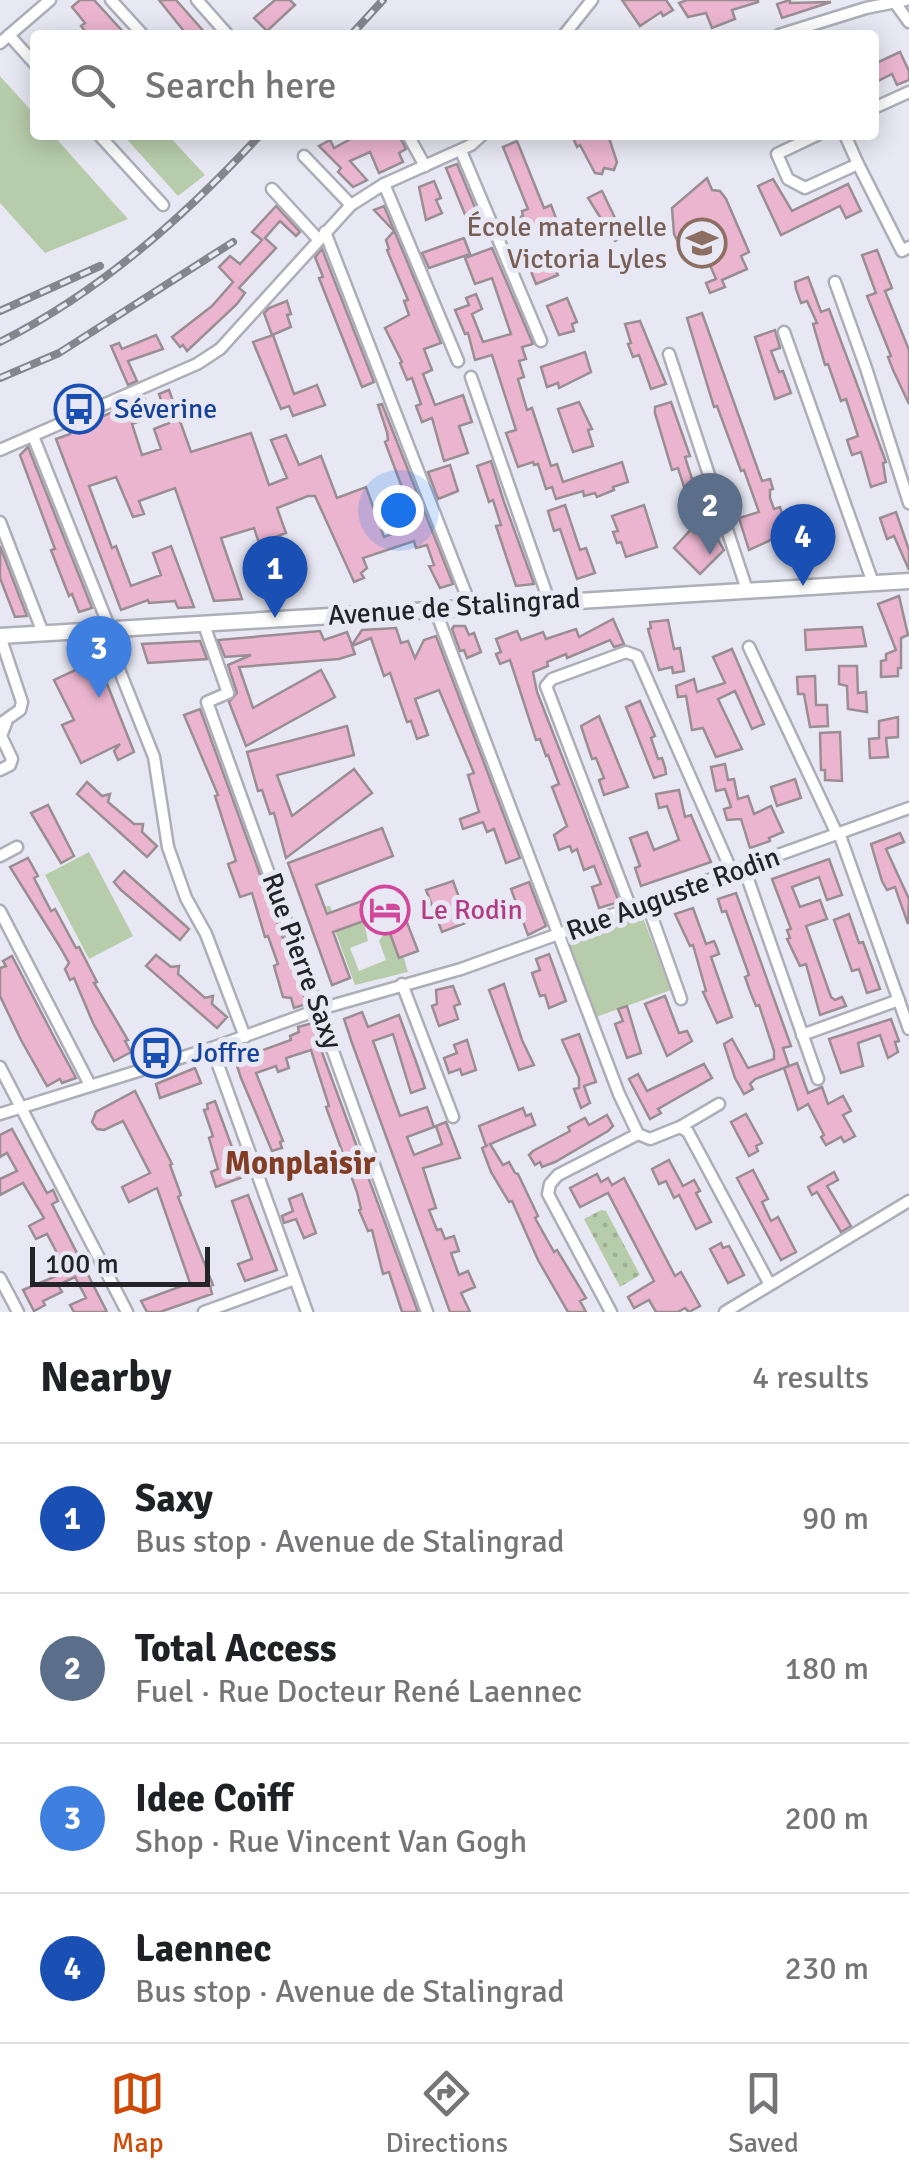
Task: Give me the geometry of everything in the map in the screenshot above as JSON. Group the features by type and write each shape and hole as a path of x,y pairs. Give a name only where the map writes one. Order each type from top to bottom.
{"main road":[{"name":"Avenue de Stalingrad","path":"0,636 747,590 908,584"}],"street":[{"path":"30,60 5,39 50,0"},
{"path":"112,0 138,30"},
{"path":"197,0 224,30"},
{"path":"568,30 592,0"},
{"path":"792,30 857,5 901,2 909,22"},
{"path":"879,106 909,92"},
{"path":"104,140 163,205"},
{"path":"411,140 424,166"},
{"path":"0,450 175,375 220,349 351,206 384,184 461,151 475,140"},
{"path":"807,140 778,154 788,179 804,188 858,164"},
{"path":"847,140 902,251 909,247"},
{"path":"461,151 541,340"},
{"path":"304,156 351,206"},
{"path":"384,184 458,361"},
{"path":"272,189 321,236 471,606"},
{"path":"835,282 909,503"},
{"path":"784,332 873,583"},
{"path":"669,354 747,590"},
{"path":"471,377 549,602"},
{"path":"33,436 154,757 168,847 244,1037"},
{"path":"0,522 43,632"},
{"path":"436,609 619,1094 638,1134 650,1139 719,1104"},
{"name":"Rue Pierre Saxy","path":"203,622 228,693 208,702 427,1312"},
{"path":"0,636 22,702 20,710 3,724 1,736 12,759 10,765 0,770"},
{"path":"749,648 838,834 909,1028"},
{"path":"631,910 546,686 552,679 626,652 637,656 738,870 818,1080"},
{"name":"Rue Auguste Rodin","path":"0,1114 212,1048 320,1009 448,973 909,808"},
{"path":"0,856 18,847"},
{"path":"647,904 681,1000"},
{"path":"0,911 90,1085"},
{"path":"402,984 453,1116"},
{"path":"802,1035 899,1000"},
{"path":"212,1048 307,1312"},
{"path":"0,1068 127,1312"},
{"path":"680,1127 688,1132 769,1283"},
{"path":"611,1312 548,1194 558,1175 638,1134"},
{"path":"725,1312 909,1200"},
{"path":"0,1278 18,1312"},
{"path":"204,1312 295,1278"}],"green space":[{"path":"0,76 30,109 30,140 57,140 128,219 45,253 0,203"},
{"path":"128,140 173,140 205,175 178,196"},
{"path":"89,852 133,936 89,959 45,875"},
{"path":"326,906 330,906 335,920 341,919 345,929 378,916 365,927 368,941 350,948 359,971 386,960 379,941 384,934 380,922 383,916 408,972 355,985"},
{"path":"642,915 671,990 596,1017 567,940"},
{"path":"606,1211 640,1275 620,1287 584,1219"}],"building":[{"path":"80,0 94,0 121,30 84,30 81,26 85,23 72,7"},
{"path":"159,0 176,0 203,30 183,30"},
{"path":"275,0 290,0 295,5 268,30 254,18"},
{"path":"622,0 666,0 673,10 663,16 661,12 640,26"},
{"path":"790,0 831,2 782,18 777,4"},
{"path":"758,2 732,10 735,19 712,28 706,13 688,17 679,3"},
{"path":"900,52 909,80 897,85 892,74 879,80 879,62"},
{"path":"330,140 334,148 349,140 402,140 406,149 399,153 403,162 379,173 370,152 350,161 367,180 353,187 319,146"},
{"path":"574,140 610,140 617,162 614,170 604,168 602,174 595,173 580,145 577,147"},
{"path":"517,141 544,208 551,205 557,221 526,232 520,217 528,209 503,147"},
{"path":"457,164 484,229 473,234 446,168"},
{"path":"707,178 712,190 720,191 726,199 749,252 741,256 747,269 722,280 725,287 710,293 706,283 716,279 707,258 702,249 680,246 674,234 672,208"},
{"path":"773,179 792,211 848,184 861,211 846,218 840,206 781,235 758,186"},
{"path":"434,181 442,213 426,220 419,187"},
{"path":"602,191 624,237 615,241 588,198"},
{"path":"276,206 300,232 296,236 280,221 265,238 276,248 239,288 245,293 237,304 187,351 183,345 180,347 172,337 212,306 233,282 219,267 230,256 240,264 262,240 252,232"},
{"path":"384,206 441,343 424,349 432,370 423,374 435,405 463,395 472,422 459,426 468,453 444,461 432,418 422,422 416,406 421,404 412,378 407,380 385,328 409,315 404,301 408,300 387,250 386,240 394,231 374,210"},
{"path":"464,238 470,254 429,268 422,253"},
{"path":"492,248 533,344 522,347 526,359 519,361 524,377 518,379 551,466 557,464 563,482 622,462 628,482 613,487 614,490 597,497 595,493 584,496 583,491 556,499 552,487 546,489 538,464 518,467 506,433 516,430 492,355 475,360 468,333 465,334 455,310 469,305 466,298 476,294 482,309 472,314 483,342 511,334 492,278 475,284 465,258"},
{"path":"322,249 374,382 362,387 319,278 323,277 315,257"},
{"path":"877,250 892,288 885,291 909,350 909,404 867,296 876,293 862,255"},
{"path":"549,252 558,275 536,284 527,261"},
{"path":"808,277 821,312 829,309 886,462 886,482 871,487 861,452 852,455 847,440 858,436 846,399 841,401 828,364 825,365 813,324 817,323 807,301 801,303 796,289 795,282"},
{"path":"567,298 577,322 572,324 574,331 559,335 547,306"},
{"path":"287,301 291,327 272,335 264,313"},
{"path":"702,313 762,481 770,479 770,498 774,509 780,507 788,532 749,550 739,518 759,512 717,406 714,407 687,318"},
{"path":"640,321 666,384 651,389 639,355 633,357 628,344 631,343 625,324"},
{"path":"775,330 780,348 771,351 791,393 775,399 755,337"},
{"path":"156,335 163,349 128,361 137,381 128,385 111,346 119,343 122,349"},
{"path":"273,335 294,394 317,385 325,405 293,416 289,406 281,409 253,342"},
{"path":"585,352 591,372 559,388 558,383 547,387 541,367"},
{"path":"169,390 191,452 251,433 269,485 287,478 271,440 286,435 299,465 321,456 337,498 366,487 384,537 416,525 385,442 387,432 378,405 382,404 453,584 440,588 429,566 434,565 427,545 416,548 414,541 363,558 367,568 361,573 364,578 354,582 315,496 308,496 277,508 286,533 259,543 254,528 221,538 242,599 214,601 175,488 139,501 144,514 133,517 116,477 89,486 131,586 161,575 153,553 171,546 194,607 178,608 175,601 148,600 121,610 56,439 145,399 153,416 132,424 142,455 161,449 154,429 169,423 159,394"},
{"path":"579,402 592,429 588,430 593,446 573,452 558,409"},
{"path":"671,402 690,456 685,457 692,479 697,478 704,498 689,502 678,468 672,470 655,413 655,407"},
{"path":"28,447 92,608 79,612 72,594 69,596 20,455"},
{"path":"491,461 534,584 516,586 496,526 501,525 493,500 489,502 477,466"},
{"path":"450,465 458,491 438,499 428,472"},
{"path":"565,505 580,550 586,548 595,573 577,579 560,529 554,531 548,511"},
{"path":"644,505 657,547 626,557 613,532 618,531 612,516"},
{"path":"896,512 909,550 909,570 894,536 887,539 880,518"},
{"path":"694,526 711,544 717,538 724,550 700,574 674,548"},
{"path":"0,546 27,616 15,617 0,578"},
{"path":"899,596 908,635 901,638 901,668 898,676 881,677 881,661 896,650 878,604"},
{"path":"613,619 624,644 614,647 610,640 567,658 566,654 533,672 537,692 619,902 599,908 592,887 601,884 594,866 584,870 577,849 572,852 570,846 559,850 554,835 567,826 552,787 559,784 540,739 536,740 510,660 500,664 496,639 517,631 521,640 543,632 546,639 576,629 579,637"},
{"path":"668,620 674,649 680,648 684,671 673,673 672,667 659,670 648,629 650,622"},
{"path":"454,626 465,626 469,635 474,633 481,652 467,658 464,650 460,651"},
{"path":"862,627 866,646 806,650 805,630"},
{"path":"396,628 401,643 408,641 415,658 424,640 436,636 520,858 506,863 494,829 487,832 483,822 463,829 460,819 479,812 468,775 474,773 439,690 415,699 428,735 417,739 390,673 384,676 371,638 352,646 355,654 339,659 239,667 253,708 321,670 335,697 246,746 229,702 237,693 228,665 251,655 225,657 218,640 320,631 324,640 347,632 352,645 362,630"},
{"path":"200,641 207,659 148,663 142,644"},
{"path":"732,649 764,724 752,729 735,691 718,699 742,749 716,757 703,728 692,730 686,696 678,697 676,686 694,679 697,692 725,683 713,657"},
{"path":"80,651 98,661 134,752 118,760 114,751 120,744 81,763 62,725 74,720 54,680 86,665"},
{"path":"839,666 857,666 858,693 866,692 867,712 848,709 847,686 839,684"},
{"path":"815,676 816,705 827,705 828,726 810,727 804,694 798,694 797,677"},
{"path":"640,701 655,736 651,738 658,759 662,758 665,767 666,774 654,778 626,707"},
{"path":"200,709 307,1004 294,1008 291,998 283,997 274,966 278,964 252,893 240,897 228,864 236,861 215,796 218,795 184,715"},
{"path":"599,716 628,787 604,795 599,780 604,778 596,758 592,759 581,726"},
{"path":"898,717 898,737 886,738 888,757 870,758 869,739 879,738 879,721"},
{"path":"347,726 354,755 277,775 292,816 354,769 372,793 286,858 274,813 270,814 262,790 258,791 247,752"},
{"path":"840,732 842,781 825,780 820,733"},
{"path":"725,764 728,780 734,779 738,799 748,796 754,814 771,806 783,832 750,848 741,819 727,820 724,809 731,807 725,789 716,791 711,767"},
{"path":"795,779 801,798 777,806 771,787"},
{"path":"87,782 102,796 110,794 108,802 134,824 143,824 142,832 157,846 147,857 77,794"},
{"path":"679,790 685,817 691,815 711,862 641,886 635,868 640,866 630,838 647,832 654,850 679,840 667,806 659,808 656,794"},
{"path":"48,805 74,856 61,863 31,813"},
{"path":"382,828 393,856 316,885 327,914 394,889 418,951 399,958 383,914 333,932 350,978 332,985 288,863"},
{"path":"900,833 904,842 886,849 909,899 908,924 895,887 887,890 882,881 871,844"},
{"path":"28,858 51,911 55,909 76,948 79,947 97,982 94,983 128,1040 125,1041 131,1052 114,1061 74,978 70,980 65,969 69,963 10,867"},
{"path":"829,859 842,895 827,900 819,877 792,887 800,907 820,900 827,919 806,926 831,997 842,997 846,1006 820,1015 806,964 800,966 787,939 787,930 791,929 772,879"},
{"path":"124,871 189,929 180,940 114,882"},
{"path":"453,881 468,922 442,932 426,890"},
{"path":"529,882 546,926 528,935 511,889"},
{"path":"736,893 791,1046 783,1048 789,1066 755,1079 750,1084 753,1089 744,1094 724,1044 732,1039 748,1068 774,1059 774,1051 745,977 749,975 726,911 722,912 718,899"},
{"path":"693,908 706,944 714,941 719,954 711,957 732,1017 717,1023 703,992 706,991 693,945 690,946 675,914"},
{"path":"849,914 880,989 867,993 859,969 852,971 834,920"},
{"path":"549,954 566,1001 549,1008 532,973 540,970 536,959"},
{"path":"156,955 171,967 179,966 178,974 205,998 213,996 212,1004 227,1017 217,1028 146,966"},
{"path":"12,956 76,1078 62,1083 60,1079 47,1086 21,1040 0,996 0,968"},
{"path":"504,984 534,1065 519,1070 489,990"},
{"path":"453,986 460,1004 454,1006 458,1019 439,1026 432,1006 437,1004 436,990"},
{"path":"665,996 679,1033 687,1031 692,1041 667,1056 645,1004"},
{"path":"627,1006 641,1053 627,1058 615,1024 623,1021 618,1009"},
{"path":"362,1012 368,1027 399,1015 418,1067 425,1088 411,1093 393,1034 373,1041 400,1116 427,1107 434,1127 407,1137 414,1155 442,1144 436,1126 446,1122 460,1158 423,1168 436,1208 429,1210 437,1230 441,1229 445,1239 454,1236 459,1251 451,1253 459,1275 468,1271 475,1287 461,1293 470,1312 450,1312 352,1043 344,1019"},
{"path":"891,1019 899,1041 895,1042 898,1052 888,1058 880,1035 858,1043 863,1066 841,1073 829,1039"},
{"path":"313,1023 418,1312 402,1312 389,1272 383,1274 372,1230 368,1231 359,1210 357,1192 326,1107 329,1106 311,1050 286,1058 289,1068 278,1072 276,1066 256,1073 283,1141 282,1148 272,1151 241,1078 235,1060 291,1040 290,1036 299,1032 298,1027"},
{"path":"579,1034 596,1082 584,1086 590,1103 581,1108 574,1089 579,1088 579,1078 562,1040"},
{"path":"467,1040 476,1070 462,1075 460,1069 449,1073 444,1058 457,1053 454,1045"},
{"path":"797,1063 808,1093 822,1087 828,1104 843,1096 851,1111 843,1115 855,1136 844,1142 841,1137 826,1145 808,1104 798,1110 784,1068"},
{"path":"704,1064 712,1078 658,1109 661,1113 650,1119 629,1079 638,1074 647,1091"},
{"path":"195,1068 201,1083 160,1098 156,1084"},
{"path":"135,1091 172,1164 181,1195 178,1197 213,1285 212,1294 160,1312 147,1312 141,1301 190,1283 157,1188 129,1202 122,1187 150,1173 123,1121 104,1130 97,1129 92,1122 96,1112"},
{"path":"215,1101 243,1177 216,1187 211,1172 218,1169 209,1138 213,1136 204,1110"},
{"path":"523,1108 526,1116 531,1114 535,1125 490,1144 503,1165 509,1162 518,1174 538,1216 535,1218 586,1298 580,1301 586,1312 568,1312 538,1260 512,1201 509,1202 491,1172 479,1126"},
{"path":"746,1114 762,1143 749,1156 731,1122"},
{"path":"607,1115 613,1126 608,1131 555,1162 542,1167 540,1162 535,1165 529,1155 585,1118 589,1125"},
{"path":"12,1129 47,1193 53,1190 58,1201 52,1204 107,1312 74,1312 70,1305 86,1298 75,1277 58,1285 62,1292 43,1301 45,1305 34,1311 23,1290 54,1277 48,1266 60,1259 47,1234 36,1239 29,1226 44,1218 23,1183 0,1195 0,1179 17,1171 7,1153 0,1157 0,1135"},
{"path":"669,1160 683,1186 694,1180 700,1191 696,1193 711,1222 696,1229 679,1195 674,1198 666,1181 659,1184 652,1169"},
{"path":"753,1170 768,1199 762,1202 771,1221 778,1217 796,1252 781,1260 737,1178"},
{"path":"834,1172 838,1180 827,1186 851,1226 841,1232 817,1192 812,1195 808,1187"},
{"path":"597,1174 601,1182 608,1178 612,1185 624,1178 675,1276 681,1272 700,1306 689,1312 685,1308 678,1312 656,1312 649,1300 634,1308 628,1297 654,1281 608,1193 580,1207 570,1188"},
{"path":"302,1194 316,1233 304,1238 296,1219 284,1223 282,1216 293,1211 289,1199"},
{"path":"248,1195 277,1270 245,1281 238,1264 252,1259 232,1201"},
{"path":"721,1243 723,1248 729,1246 744,1275 728,1283 710,1249"}],"railway":[{"path":"356,30 383,0"},
{"path":"0,342 72,300 139,250 255,140"},
{"path":"0,378 59,353 233,242"},
{"path":"0,311 100,266"}],"place":[{"name":"École maternelle Victoria Lyles","path":"702,243"},
{"name":"Séverine","path":"79,409"},
{"name":"Total Access","path":"710,555"},
{"name":"Laennec","path":"803,586"},
{"name":"Saxy","path":"275,618"},
{"name":"Idee Coiff","path":"99,698"},
{"name":"Le Rodin","path":"385,910"},
{"name":"Joffre","path":"156,1053"}],"district":[{"name":"Monplaisir","path":"300,1163"}]}
